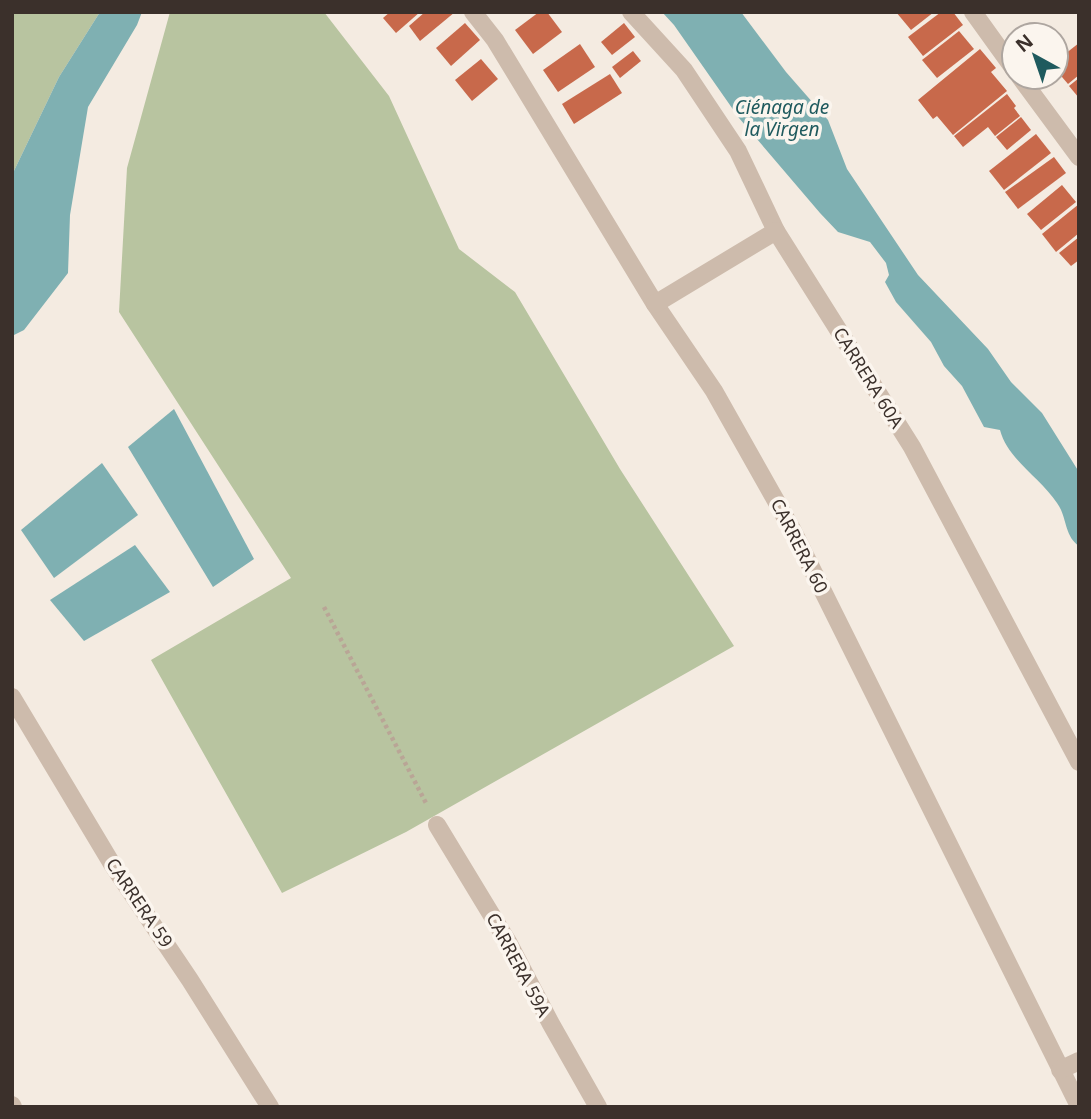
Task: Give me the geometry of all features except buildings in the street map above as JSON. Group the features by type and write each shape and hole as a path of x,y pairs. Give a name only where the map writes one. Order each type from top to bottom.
{"street":[{"name":"CARRERA 60","path":"473,12 495,40 654,304 714,391 793,531 1079,1106"},
{"name":"CARRERA 60A","path":"631,12 684,70 738,151 776,231 912,447 1079,762"},
{"path":"973,12 1000,50"},
{"path":"1030,91 1079,157"},
{"path":"654,304 776,231"},
{"name":"CARRERA 59","path":"12,697 111,863 190,980 270,1107"},
{"name":"CARRERA 59A","path":"437,825 508,942 598,1107"},
{"path":"1060,1070 1079,1060"}],"path":[{"path":"324,607 437,825"}],"green space":[{"path":"12,12 100,12 59,77 12,175"},
{"path":"170,12 324,12 389,96 459,249 515,292 620,469 734,646 406,832 282,893 151,660 291,578 119,312 127,168"}],"water":[{"path":"100,12 142,12 88,107 70,215 68,273 24,330 12,336 12,175 59,77"},
{"name":"Ciénaga de la Virgen","path":"662,12 741,12 786,72 828,120 847,169 918,275 988,349 1011,382 1042,413 1079,472 1079,546 1071,537 1060,508 1050,494 1017,459 1004,441 1000,430 984,427 962,386 944,366 931,342 896,302 885,282 889,275 886,263 870,242 838,232 820,213 739,118"},
{"path":"174,409 254,559 213,587 128,447"},
{"path":"102,463 138,515 54,578 21,530"},
{"path":"135,545 170,592 84,641 50,600"}]}
